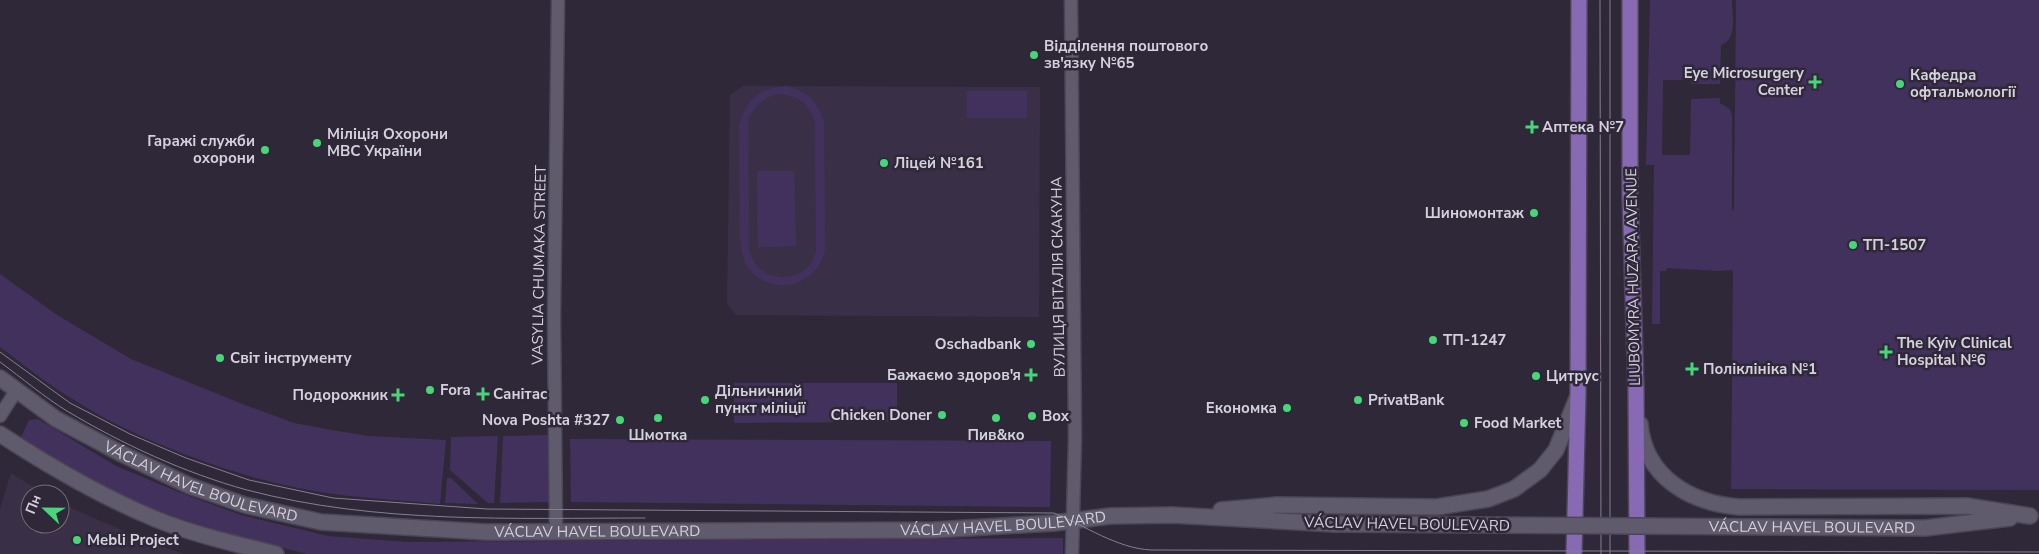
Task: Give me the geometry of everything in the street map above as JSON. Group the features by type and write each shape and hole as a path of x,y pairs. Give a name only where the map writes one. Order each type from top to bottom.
{"main road":[{"path":"1574,554 1578,394 1579,0"},
{"name":"LIUBOMYRA HUZARA AVENUE","path":"1630,0 1630,195 1636,390 1637,554"},
{"name":"VÁCLAV HAVEL BOULEVARD","path":"0,378 56,419 120,453 190,486 245,505 321,522 486,532 934,530 1110,516 1172,515 1334,524 1925,528 2034,516"},
{"path":"1636,390 1641,438 1655,466 1683,492 1701,500 1718,505 1739,507 1967,506 2034,516"},
{"path":"1172,515 1277,505 1437,507 1488,499 1514,489 1540,470 1556,450 1578,394"},
{"path":"0,434 36,457 101,493 158,520 276,554"}],"street":[{"name":"VASYLIA CHUMAKA STREET","path":"556,531 554,318 558,0"},
{"name":"ВУЛИЦЯ ВІТАЛІЯ СКАКУНА","path":"1071,0 1075,432 1072,554"},
{"path":"0,416 16,391"}],"shaded area":[{"path":"1650,0 1732,0 1733,26 1730,38 1721,45 1720,84 1691,84 1691,80 1663,80 1662,155 1690,155 1691,99 1720,98 1720,103 1730,109 1732,117 1732,211 1734,208 1736,0 2039,0 2039,490 1731,489 1732,270 1667,268 1666,271 1660,271 1660,324 1652,324 1654,165 1646,165"},
{"name":"Ліцей №161","path":"743,86 1040,87 1039,317 736,315 727,304 730,95"},
{"path":"788,86 806,95 818,107 824,120 825,252 819,266 809,276 802,281 785,285 767,282 749,269 742,253 740,240 739,125 746,107 756,96 769,89","holes":["777,94 801,101 809,109 815,122 816,252 810,265 803,271 782,277 768,274 761,270 749,251 748,120 756,107 767,98"]},
{"path":"967,91 1027,91 1027,118 967,118"},
{"path":"757,171 794,171 796,246 758,247"},
{"path":"0,274 57,315 131,359 245,405 294,423 332,430 368,436 446,440 440,504 334,494 267,481 163,446 99,415 53,386 0,347"},
{"path":"734,383 897,383 897,422 734,423"},
{"path":"38,419 116,466 181,493 241,515 328,536 407,542 1063,538 1063,554 307,554 230,534 179,518 153,509 94,483 28,446 21,437 29,420"},
{"path":"548,435 549,502 500,503 503,436"},
{"path":"498,436 494,503 488,503 450,470 451,437"},
{"path":"570,439 1051,441 1050,507 571,502"},
{"path":"11,473 29,484 20,484 20,534 70,534 70,507 151,543 184,554 0,554 0,509"},
{"path":"447,478 451,478 478,504 445,503"}],"tram line":[{"path":"1600,0 1601,554"},
{"path":"1610,0 1610,554"},
{"path":"0,352 70,403 130,434 186,458 249,480 333,498 487,509 1054,513 1113,541 1151,550 2039,552"},
{"path":"0,362 58,406 110,435 177,466 247,490 345,509 395,514 495,518 645,518"}],"place":[{"name":"Відділення поштового зв'язку №65","path":"1034,55"},
{"name":"Eye Microsurgery Center","path":"1815,82"},
{"name":"Кафедра офтальмології","path":"1900,84"},
{"name":"Аптека №7","path":"1532,127"},
{"name":"Міліція Охорони МВС України","path":"317,143"},
{"name":"Гаражі служби охорони","path":"265,150"},
{"name":"Ліцей №161","path":"884,163"},
{"name":"Шиномонтаж","path":"1534,213"},
{"name":"ТП-1507","path":"1853,245"},
{"name":"ТП-1247","path":"1433,340"},
{"name":"Oschadbank","path":"1031,344"},
{"name":"The Kyiv Clinical Hospital №6","path":"1886,352"},
{"name":"Світ інструменту","path":"220,358"},
{"name":"Поліклініка №1","path":"1692,369"},
{"name":"Бажаємо здоров'я","path":"1031,375"},
{"name":"Цитрус","path":"1536,376"},
{"name":"Fora","path":"430,390"},
{"name":"Санітас","path":"483,394"},
{"name":"Подорожник","path":"398,395"},
{"name":"Дільничний пункт міліції","path":"705,400"},
{"name":"PrivatBank","path":"1358,400"},
{"name":"Економка","path":"1287,408"},
{"name":"Chicken Doner","path":"942,415"},
{"name":"Box","path":"1032,416"},
{"name":"Шмотка","path":"658,418"},
{"name":"Пив&ко","path":"996,418"},
{"name":"Nova Poshta #327","path":"620,420"},
{"name":"Food Market","path":"1464,423"},
{"name":"Mebli Project","path":"77,540"}]}
